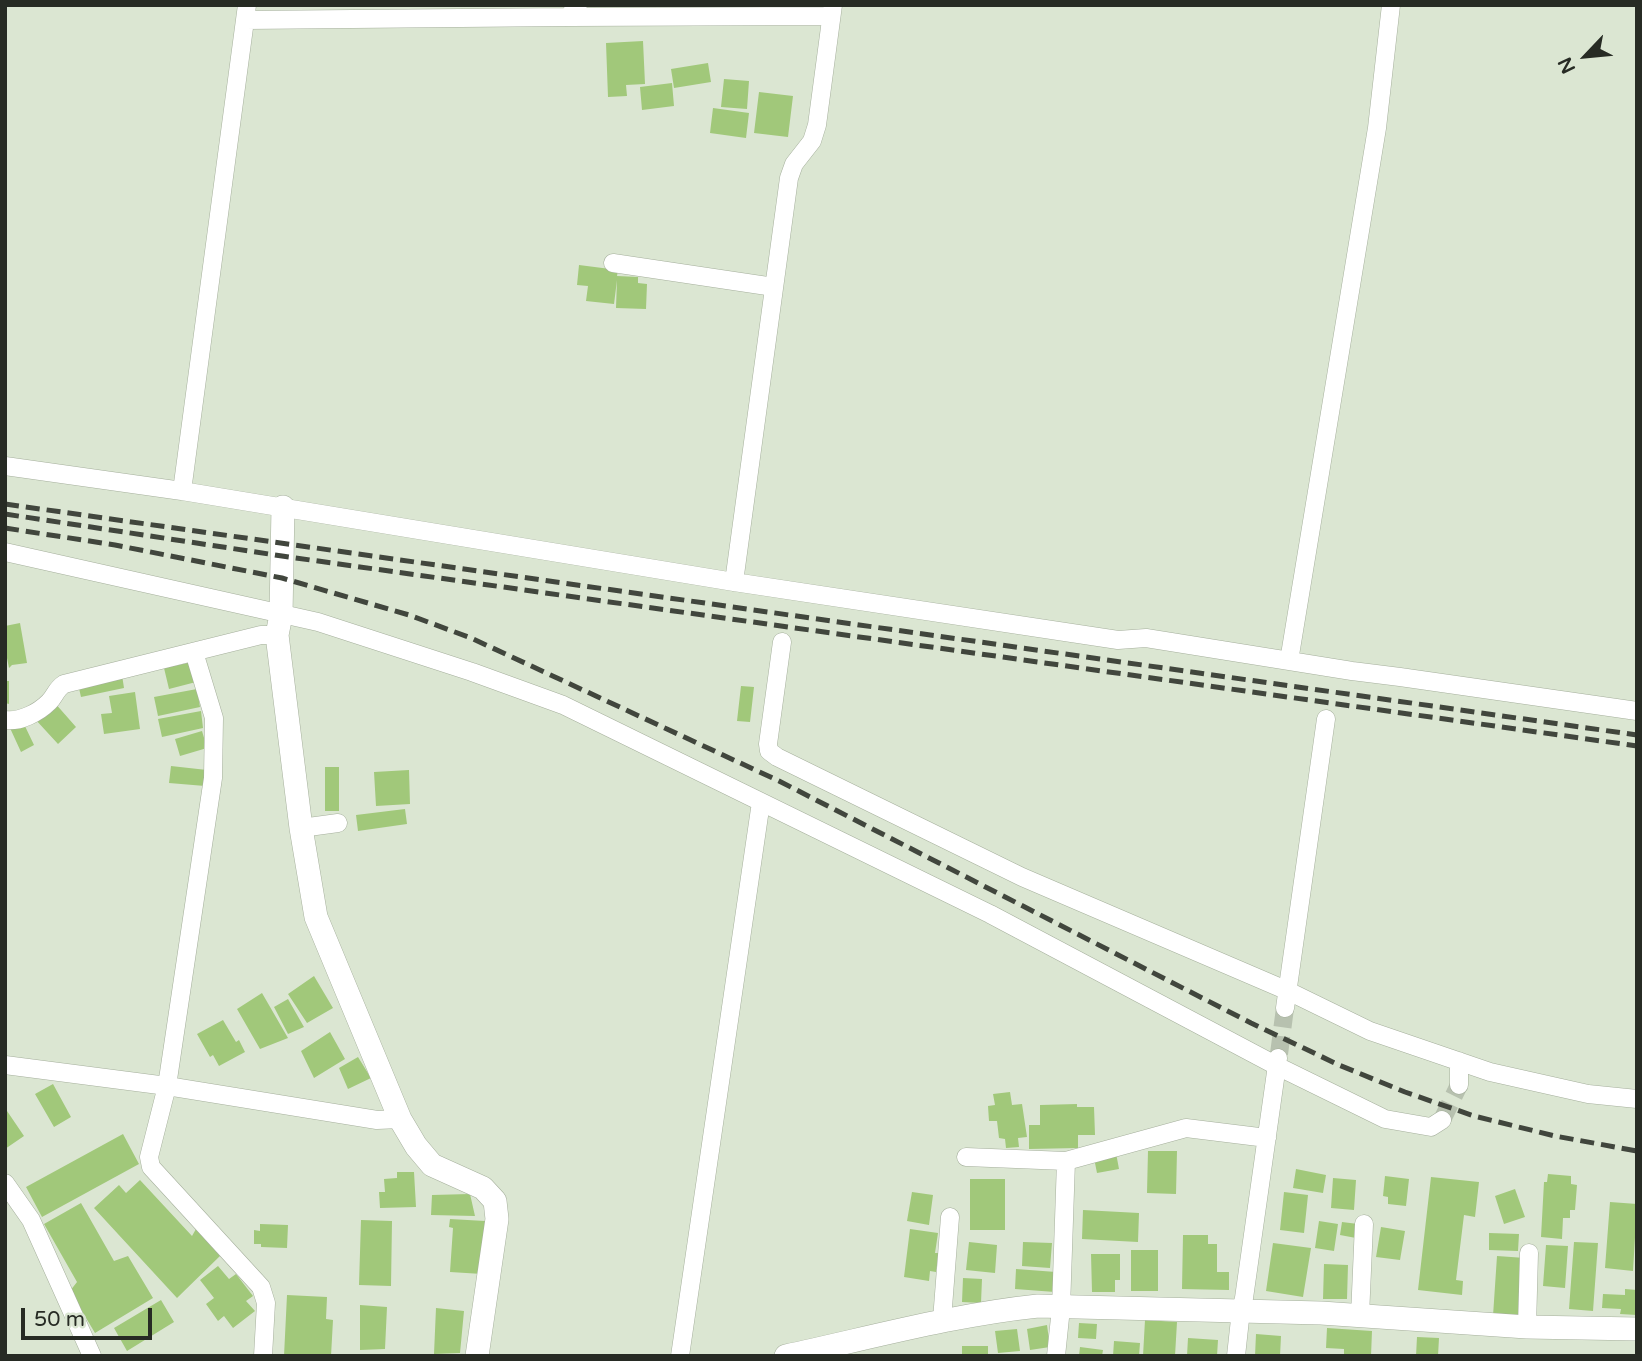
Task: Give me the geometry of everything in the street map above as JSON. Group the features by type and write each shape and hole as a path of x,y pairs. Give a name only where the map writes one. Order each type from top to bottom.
{"street":[{"path":"1289,661 1377,128 1391,5"},
{"path":"181,491 246,13 832,11 817,125 812,141 794,164 789,178 734,582"},
{"path":"614,263 774,287"},
{"path":"5,467 181,491 734,582 1118,640 1146,638 1352,671 1637,711"},
{"path":"283,508 279,625 301,828 316,917 400,1119 416,1146 432,1165 483,1188 495,1200 497,1219 477,1356"},
{"path":"5,552 279,625 331,626 472,671 563,705 990,914 1278,1060 1385,1119 1431,1127 1443,1120"},
{"path":"5,720 16,722 42,708 64,684 261,635 279,625"},
{"path":"782,642 768,744 769,751 777,757 1022,877 1287,1000 1490,1072 1588,1094 1637,1099"},
{"path":"194,652 214,718 213,778 167,1086 149,1157 151,1167 261,1287 266,1303 263,1356"},
{"path":"1287,1000 1326,719"},
{"path":"680,1356 761,802"},
{"path":"301,828 338,823"},
{"path":"1236,1356 1278,1060"},
{"path":"1459,1061 1459,1085"},
{"path":"5,1065 167,1086 377,1120 400,1119"},
{"path":"965,1157 1066,1161 1186,1128 1267,1138"},
{"path":"1056,1356 1061,1308 1066,1161"},
{"path":"5,1183 31,1220 92,1356"},
{"path":"942,1320 950,1217"},
{"path":"1360,1315 1364,1224"},
{"path":"1527,1327 1529,1253"},
{"path":"786,1356 942,1320 1038,1306 1321,1312 1527,1327 1637,1329"}],"building":[{"path":"767,5 819,5 819,9 767,9"},
{"path":"643,41 645,84 626,85 627,96 608,97 606,43"},
{"path":"708,63 711,82 674,88 671,69"},
{"path":"724,79 749,81 747,109 721,107"},
{"path":"672,83 674,106 642,110 640,87"},
{"path":"759,92 793,96 788,137 754,133"},
{"path":"713,108 749,113 746,138 710,133"},
{"path":"579,265 618,270 617,276 638,277 638,283 647,284 646,309 616,308 617,280 614,304 586,301 588,286 577,285"},
{"path":"20,623 27,663 9,668 5,626"},
{"path":"192,662 196,682 169,689 164,668"},
{"path":"122,675 124,688 81,697 78,684"},
{"path":"5,681 9,681 9,704 5,703"},
{"path":"741,686 754,687 750,722 737,721"},
{"path":"197,689 200,707 158,716 154,697"},
{"path":"135,692 140,729 104,734 101,714 112,713 109,696"},
{"path":"54,702 76,727 58,744 35,719"},
{"path":"201,711 203,728 162,737 158,719"},
{"path":"23,722 34,745 21,752 10,728"},
{"path":"202,731 207,748 180,756 175,739"},
{"path":"171,766 207,770 205,786 169,783"},
{"path":"325,767 339,767 339,811 325,811"},
{"path":"409,770 410,804 376,806 374,772"},
{"path":"405,809 407,824 358,831 356,815"},
{"path":"314,976 333,1008 307,1023 288,994"},
{"path":"262,993 288,1038 260,1049 237,1009"},
{"path":"288,999 304,1027 288,1034 274,1007"},
{"path":"223,1020 245,1052 219,1066 213,1055 210,1057 197,1034"},
{"path":"330,1032 345,1059 314,1078 301,1051"},
{"path":"358,1057 371,1078 348,1089 339,1068"},
{"path":"53,1084 71,1117 54,1127 35,1094"},
{"path":"1010,1092 1012,1105 1022,1104 1027,1137 1018,1138 1019,1147 1006,1148 1005,1139 999,1138 997,1121 989,1121 988,1106 995,1105 993,1094"},
{"path":"1077,1104 1077,1107 1094,1107 1095,1135 1078,1135 1078,1148 1029,1149 1029,1125 1040,1125 1040,1105"},
{"path":"5,1108 24,1136 5,1149"},
{"path":"123,1134 139,1164 42,1217 26,1187"},
{"path":"1148,1151 1177,1151 1176,1194 1147,1193"},
{"path":"1116,1153 1119,1169 1097,1173 1094,1158"},
{"path":"1296,1169 1326,1175 1323,1193 1293,1188"},
{"path":"397,1172 414,1172 416,1207 380,1208 379,1192 385,1192 384,1179 397,1178"},
{"path":"1548,1174 1571,1176 1571,1184 1577,1185 1575,1210 1570,1210 1570,1218 1563,1218 1562,1239 1541,1237 1544,1182 1547,1182"},
{"path":"1385,1176 1409,1179 1406,1206 1388,1204 1388,1197 1383,1196"},
{"path":"1431,1177 1479,1182 1475,1217 1464,1215 1456,1280 1463,1281 1462,1295 1418,1290"},
{"path":"1333,1178 1356,1180 1354,1210 1331,1208"},
{"path":"970,1179 1005,1179 1005,1230 970,1230"},
{"path":"140,1180 192,1236 196,1229 221,1255 177,1298 94,1208 119,1185 126,1193"},
{"path":"1515,1189 1525,1217 1504,1224 1495,1196"},
{"path":"912,1192 933,1195 929,1225 907,1221"},
{"path":"1284,1192 1308,1195 1304,1233 1280,1230"},
{"path":"470,1194 475,1216 431,1215 432,1195"},
{"path":"1610,1202 1637,1204 1633,1271 1605,1268"},
{"path":"81,1203 114,1261 128,1256 153,1298 95,1333 70,1291 77,1282 44,1224"},
{"path":"1083,1210 1139,1213 1138,1242 1082,1239"},
{"path":"450,1219 485,1221 482,1274 450,1272 453,1228 449,1227"},
{"path":"361,1220 392,1221 391,1286 359,1285"},
{"path":"1319,1221 1338,1224 1334,1251 1315,1248"},
{"path":"1342,1222 1358,1224 1356,1238 1340,1235"},
{"path":"260,1224 288,1225 287,1248 261,1247 261,1244 254,1244 254,1230 260,1231"},
{"path":"1381,1227 1405,1231 1400,1260 1376,1257"},
{"path":"910,1229 938,1233 936,1272 930,1271 929,1281 904,1277"},
{"path":"1489,1233 1519,1234 1518,1251 1489,1250"},
{"path":"1183,1235 1208,1235 1208,1244 1217,1244 1217,1272 1229,1272 1229,1290 1182,1289"},
{"path":"969,1242 997,1245 995,1273 966,1270"},
{"path":"1023,1242 1052,1243 1050,1268 1022,1266"},
{"path":"1574,1242 1598,1243 1593,1311 1569,1309"},
{"path":"1273,1243 1311,1248 1303,1297 1266,1291"},
{"path":"1546,1245 1568,1246 1565,1288 1543,1286"},
{"path":"1131,1250 1158,1250 1158,1291 1131,1291"},
{"path":"1091,1254 1120,1254 1120,1280 1115,1280 1115,1292 1092,1292"},
{"path":"1497,1256 1525,1258 1522,1318 1493,1316"},
{"path":"1324,1264 1348,1265 1347,1299 1323,1299"},
{"path":"218,1266 229,1279 236,1274 253,1296 246,1301 255,1311 233,1328 224,1316 218,1321 206,1304 214,1298 200,1280"},
{"path":"1016,1269 1056,1272 1055,1292 1015,1289"},
{"path":"963,1278 982,1279 981,1303 962,1302"},
{"path":"1625,1289 1637,1290 1637,1315 1620,1314 1621,1309 1602,1308 1603,1294 1625,1295"},
{"path":"287,1295 327,1297 326,1319 333,1320 331,1356 284,1356"},
{"path":"161,1300 174,1322 127,1351 114,1328"},
{"path":"360,1305 387,1307 385,1349 360,1350"},
{"path":"436,1308 464,1311 460,1353 434,1354"},
{"path":"1145,1320 1177,1322 1175,1356 1143,1356"},
{"path":"1079,1323 1097,1324 1096,1339 1078,1338"},
{"path":"1047,1325 1050,1347 1030,1350 1027,1329"},
{"path":"1327,1328 1372,1331 1371,1356 1344,1356 1344,1349 1326,1348"},
{"path":"1017,1329 1020,1351 998,1353 995,1331"},
{"path":"1256,1334 1281,1336 1280,1356 1255,1356"},
{"path":"1417,1337 1439,1338 1438,1356 1416,1356"},
{"path":"1188,1338 1218,1340 1217,1356 1187,1356"},
{"path":"1114,1341 1140,1343 1139,1356 1113,1356"},
{"path":"962,1346 988,1346 988,1356 962,1356"},
{"path":"1080,1347 1103,1350 1102,1356 1079,1356"}],"tunnel":[{"path":"1279,1054 1285,1008"},
{"path":"1442,1120 1459,1085"}],"railway":[{"path":"5,504 1637,735"},
{"path":"5,514 282,556 1637,746"},
{"path":"5,528 115,545 282,578 409,615 471,638 779,781 1251,1023 1339,1065 1474,1116 1555,1136 1637,1151"}]}
